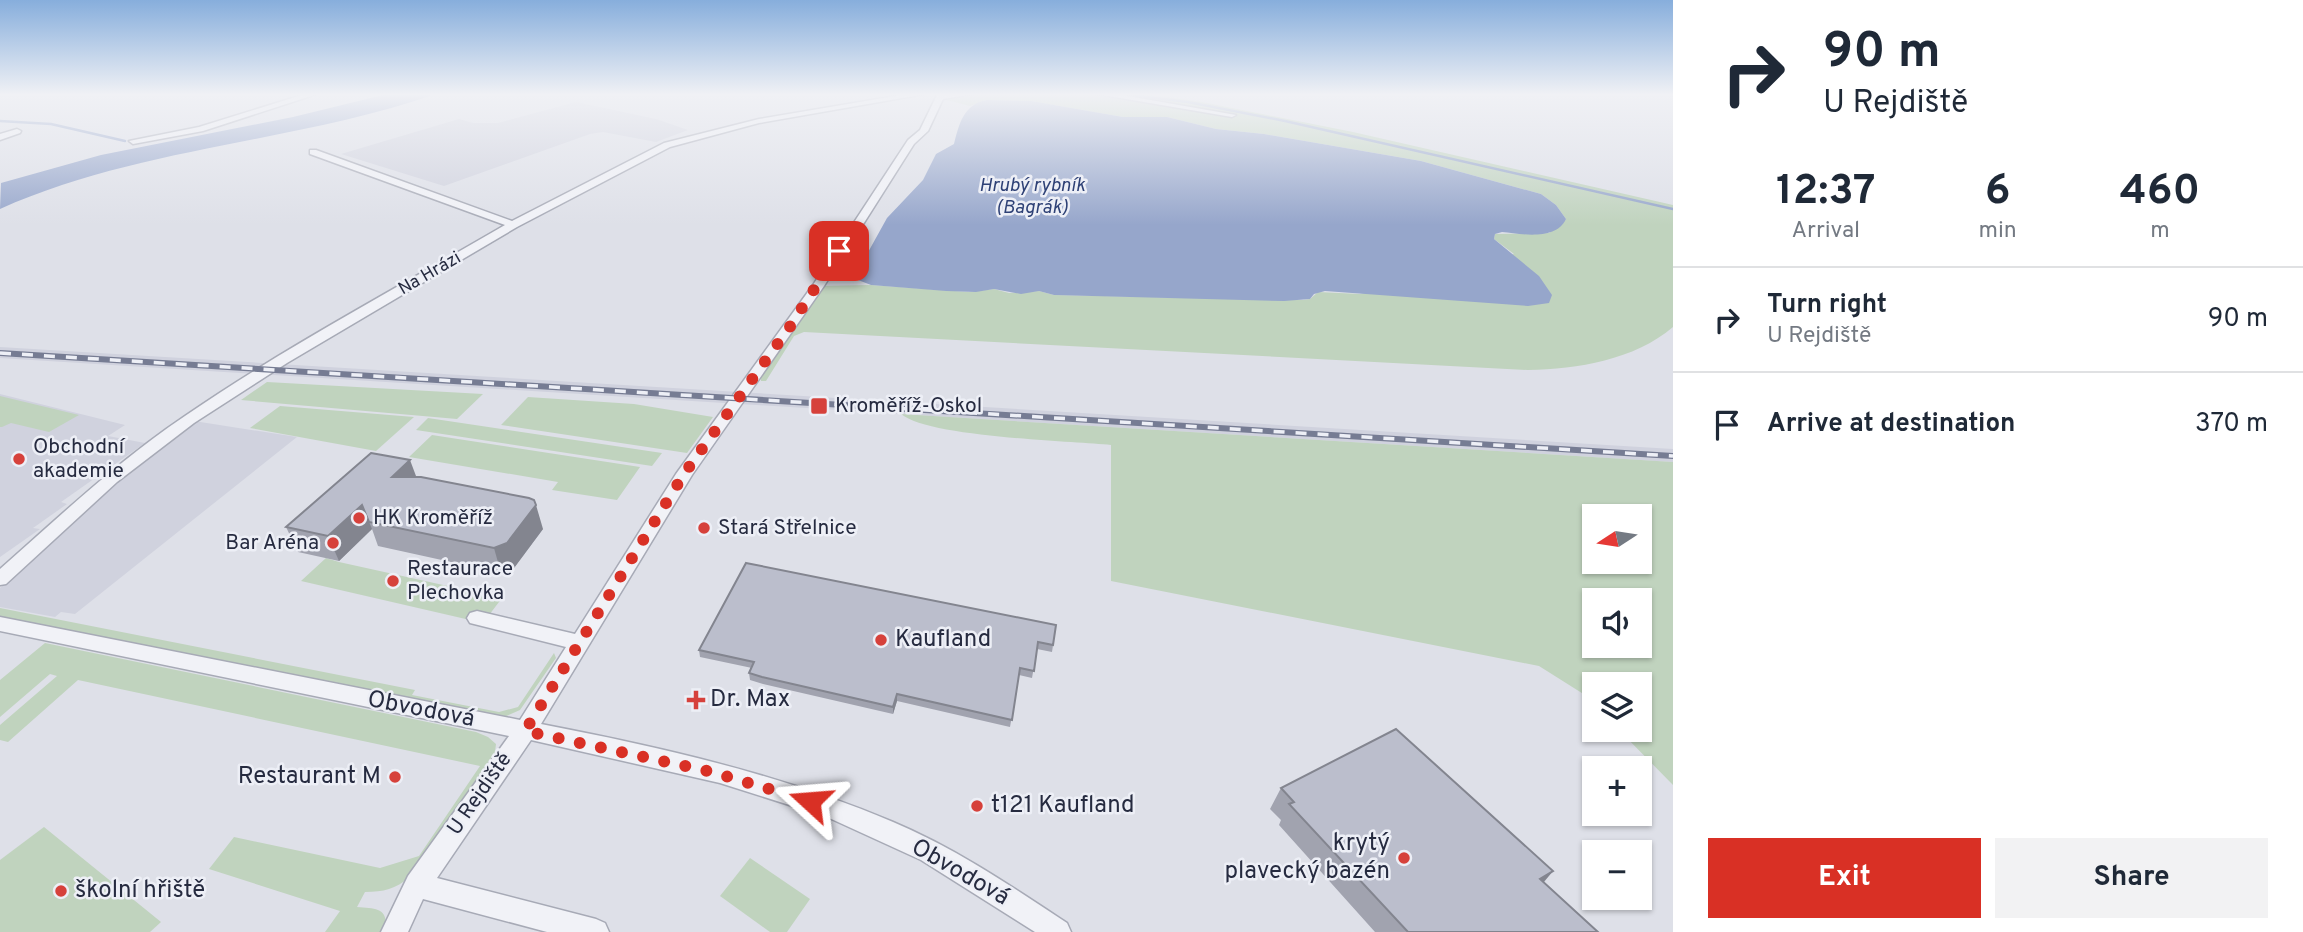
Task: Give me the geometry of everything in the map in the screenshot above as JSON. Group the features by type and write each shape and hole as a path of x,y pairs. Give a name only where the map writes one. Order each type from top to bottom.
{"street":[{"path":"133,141 153,137"},
{"name":"Na Hrázi","path":"0,579 101,487 189,420 282,360 513,225 667,145 696,137"},
{"name":"U Rejdiště","path":"394,932 417,885 525,731 684,474 818,286 904,152 917,137"},
{"path":"313,152 513,225"},
{"path":"477,618 580,643"},
{"name":"Obvodová","path":"0,624 525,731 708,771 785,792 885,830 955,867 1058,932"},
{"path":"417,885 596,932"}],"shaded area":[{"path":"397,137 580,137 444,186 341,154"},
{"path":"632,137 668,137 656,142"},
{"path":"0,347 1673,449 1673,462 0,358"},
{"path":"0,394 125,425 108,436 145,443 61,502 67,504 33,528 40,529 0,557"},
{"path":"194,421 297,437 75,614 61,612 55,617 0,607 0,588 99,497"}],"green space":[{"path":"1284,137 1377,137 1673,205 1673,327 1641,348 1623,355 1586,365 1528,370 804,332 794,336 766,381 761,381 760,369 818,286 871,285 969,292 994,289 1009,293 1039,291 1054,295 1303,300 1310,299 1318,292 1360,294 1514,254 1494,239 1495,234 1549,233 1566,219 1556,205 1541,194 1421,161"},
{"path":"267,382 483,394 457,419 241,400"},
{"path":"0,396 79,415 49,432 11,423 0,427"},
{"path":"528,397 634,404 713,417 687,453 501,425"},
{"path":"280,406 414,417 376,451 250,428"},
{"path":"901,414 1673,462 1673,785 1652,764 1652,756 1645,756 1631,742 1652,742 1652,672 1582,672 1582,693 1539,666 1111,581 1111,445 968,433 916,422"},
{"path":"428,418 662,453 652,466 416,430"},
{"path":"432,435 640,467 617,500 552,490 558,482 409,457"},
{"path":"326,558 502,598 483,623 301,581"},
{"path":"0,608 415,690 412,695 499,712 518,707 554,653 556,658 520,710 504,717 0,618"},
{"path":"45,643 476,732 496,744 495,752 410,877 389,889 365,892 357,907 380,911 385,918 385,932 325,932 340,911 209,869 234,837 380,868 419,856 480,766 78,680 8,742 0,740 0,725 57,676 50,674 0,717 0,680"},
{"name":"školní hřiště","path":"44,827 161,922 150,932 0,932 0,860"},
{"path":"750,858 810,899 787,932 770,932 720,896"}],"water":[{"path":"189,137 261,137 106,172 53,188 0,209 1,183 101,155"},
{"name":"Hrubý rybník (Bagrák)","path":"956,137 1284,137 1421,161 1541,194 1556,205 1566,219 1554,231 1537,235 1502,232 1495,234 1494,239 1539,276 1552,295 1549,303 1528,306 1325,291 1314,294 1310,299 1284,301 1054,295 1039,291 1021,294 994,289 976,292 946,291 871,285 858,280 856,274 887,218 923,180 936,154 954,144"}],"building":[{"path":"371,453 410,460 392,477 421,477 529,498 534,500 536,505 507,543 494,548 369,522 362,505 328,536 286,527"},
{"name":"Kaufland","path":"746,563 1056,625 1053,645 1038,642 1034,671 1020,668 1012,720 897,694 893,707 762,677 749,673 754,662 699,650"},
{"name":"krytý plavecký bazén","path":"1396,729 1553,871 1540,879 1598,932 1408,932 1289,804 1294,802 1281,788"}],"waterway":[{"path":"110,137 125,141"},
{"path":"1358,137 1673,209"}],"railway":[{"path":"0,353 1673,456"}],"place":[{"name":"Kroměříž-Oskol","path":"819,406"},
{"name":"Obchodní akademie","path":"19,459"},
{"name":"HK Kroměříž","path":"359,518"},
{"name":"Stará Střelnice","path":"704,528"},
{"name":"Bar Aréna","path":"333,543"},
{"name":"Restaurace Plechovka","path":"393,581"},
{"name":"Kaufland","path":"881,640"},
{"name":"Dr. Max","path":"696,700"},
{"name":"Restaurant M","path":"395,777"},
{"name":"t121 Kaufland","path":"977,806"},
{"name":"krytý plavecký bazén","path":"1404,858"},
{"name":"školní hřiště","path":"61,891"}],"route":[{"path":"810,801 708,771 525,731 684,474 730,413 818,286 839,251"}]}
